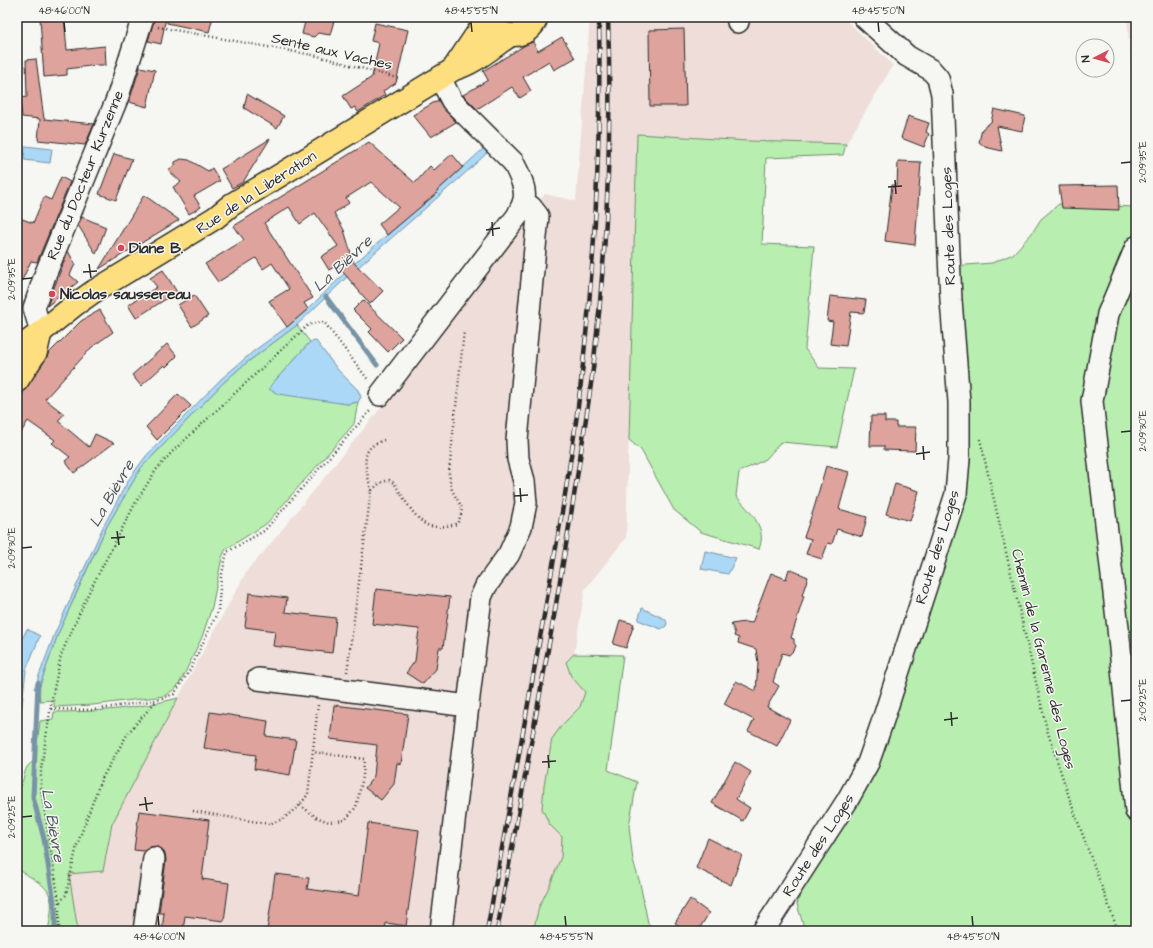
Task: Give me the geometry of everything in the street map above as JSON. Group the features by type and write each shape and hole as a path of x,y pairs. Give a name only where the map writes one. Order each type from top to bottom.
{"main road":[{"path":"487,18 493,28 509,36"},
{"name":"Rue de la Libération","path":"447,74 487,18"},
{"name":"Rue de la Libération","path":"17,352 26,342 93,292 215,218 231,205 447,74 478,58 509,36 516,36 523,33 531,28 538,18"},
{"path":"17,381 36,352 41,332"}],"street":[{"name":"Route des Loges","path":"763,931 847,801 868,763 956,494 959,459 959,402 951,300 941,86 938,78 931,70 907,56 864,17"},
{"name":"Rue du Docteur Kurzenne","path":"41,332 34,308 45,275 117,100 142,20"},
{"path":"380,395 518,215 524,202 523,187 513,162 452,101 447,74"},
{"path":"441,931 481,597 486,586 509,554 521,527 526,503 524,481 518,459 517,440 538,216 531,206 524,202"},
{"path":"1136,247 1108,314 1092,401 1118,628 1136,811"},
{"path":"258,679 468,706"},
{"path":"144,931 154,858"}],"path":[{"name":"Sente aux Vaches","path":"142,20 318,56 407,81"},
{"path":"51,709 93,710 157,700 174,694 190,670 218,611 221,578 227,552 264,531 368,414 380,395 324,322 308,325 191,434 156,470 136,502 88,594 61,655 51,709 41,769 41,789 59,902 59,931"},
{"path":"371,491 380,483 389,480 394,483 415,515 426,524 444,527 456,524 462,514 462,505 452,491 449,473 464,331"},
{"name":"Chemin de la Garenne des Loges","path":"978,433 1047,730 1071,803 1118,931"},
{"path":"345,690 371,491 365,458 367,449 374,443 384,440"},
{"path":"193,811 269,824 283,819 300,805 308,794 320,687"},
{"path":"59,902 66,895 77,845 101,780 128,733 157,700"},
{"path":"300,805 316,817 329,822 345,820 356,807 363,777 364,759 313,752"}],"shaded area":[{"path":"590,17 843,17 893,65 846,144 748,141 637,134 626,538 585,589 574,654 623,655 588,931 78,931 68,874 103,871 112,824 173,707 248,569 264,552 396,389 545,194 576,201"},
{"path":"1127,17 1136,17 1136,129"}],"green space":[{"path":"637,134 748,141 846,144 843,155 766,158 762,244 814,246 805,349 819,368 854,369 837,447 781,442 766,459 739,472 736,496 756,520 761,534 759,549 701,532 674,510 641,450 629,440"},
{"path":"1059,204 1136,207 1136,931 805,931 797,904 803,887 874,768 949,543 953,266 992,263 1013,254 1032,233 1041,219"},
{"path":"297,325 310,342 271,385 347,404 358,402 354,424 266,524 226,549 222,557 212,607 202,637 182,679 176,688 164,696 93,705 54,707 54,700 40,701 39,688 58,634 107,526 141,468 222,384 241,367"},
{"path":"574,654 623,655 608,770 637,782 629,826 633,861 640,883 648,923 653,931 533,931 539,907 550,885 561,857 562,837 550,825 542,809 544,786 552,739 562,725 580,707 585,692 571,676 566,662"},
{"path":"178,698 112,824 103,871 69,874 78,931 47,931 51,912 50,895 42,885 17,868 17,790 21,785 27,767 34,760 40,721 53,719 54,712 116,709 147,705"}],"water":[{"path":"486,138 490,141 486,154 347,277 297,325 241,367 222,384 141,468 107,526 58,634 39,688 34,689 55,633 103,527 129,479 146,456 221,379 255,350 287,327 308,309 355,263 482,150"},
{"path":"25,146 52,149 50,163 24,160"},
{"path":"316,341 338,370 358,390 361,397 358,402 347,404 278,394 269,389 310,342"},
{"path":"705,551 736,558 728,574 701,569"},
{"path":"642,608 665,619 667,623 666,626 661,629 638,620"},
{"path":"27,629 40,636 26,670 21,713 17,726 17,649"}],"building":[{"path":"64,17 67,50 105,46 106,65 67,69 67,75 44,77 40,18"},
{"path":"155,17 166,17 161,44 148,41"},
{"path":"167,17 213,17 209,32 167,23"},
{"path":"306,17 335,17 330,35 318,33 314,37 302,34"},
{"path":"375,23 408,30 396,83 383,91 385,95 358,112 355,107 351,109 343,96 372,77 379,43 371,41"},
{"path":"684,29 686,106 650,106 649,30"},
{"path":"562,37 575,58 554,70 549,61 523,77 531,91 520,98 512,87 477,109 463,95 488,80 483,71 527,44 533,42 538,51"},
{"path":"36,59 44,119 94,124 85,145 38,140 40,119 22,117 20,98 27,97 26,60"},
{"path":"140,67 155,70 147,107 129,102"},
{"path":"247,94 284,116 277,128 244,108"},
{"path":"438,100 456,122 431,137 413,115"},
{"path":"994,109 1025,116 1022,131 997,126 1002,151 985,147 979,142 982,129 991,122"},
{"path":"908,116 929,123 926,132 929,134 924,147 901,138"},
{"path":"270,139 243,182 232,188 221,169"},
{"path":"369,142 415,183 430,166 434,170 452,154 463,167 436,192 437,193 387,235 379,224 399,207 371,182 346,198 349,203 334,213 344,230 354,263 383,291 370,304 337,265 329,270 321,257 338,246 315,213 300,224 289,207 264,223 313,298 304,303 308,309 287,327 269,301 289,289 272,263 263,269 256,258 218,282 205,264 244,240 234,226"},
{"path":"114,154 132,159 116,200 99,194"},
{"path":"181,159 189,160 208,171 212,168 220,181 194,196 201,207 189,214 173,187 181,182 168,170 175,165 175,162"},
{"path":"898,161 921,162 915,245 885,241 892,185 897,185"},
{"path":"61,177 70,182 37,262 31,261 17,291 17,217 33,223 44,197 51,200"},
{"path":"1118,185 1119,210 1062,208 1059,186"},
{"path":"144,195 179,220 99,269"},
{"path":"82,217 106,227 96,254 78,225"},
{"path":"68,251 75,264 70,275 78,282 47,306"},
{"path":"163,270 177,292 136,318 128,305 157,287 150,278"},
{"path":"194,295 208,316 192,327 178,305"},
{"path":"830,296 866,300 864,313 851,312 846,346 830,344 833,322 827,321"},
{"path":"363,300 402,338 388,352 369,332 372,329 353,310"},
{"path":"100,310 113,332 92,347 45,399 64,414 58,421 89,447 95,434 114,443 74,473 65,461 70,457 52,443 55,440 28,421 17,439 17,405 24,391 49,353 81,321"},
{"path":"167,344 177,356 166,367 164,365 141,386 132,375"},
{"path":"178,394 191,406 157,440 146,427"},
{"path":"871,416 885,416 885,422 896,422 896,427 916,427 915,451 884,450 884,446 870,446"},
{"path":"826,466 849,472 839,509 867,517 862,537 837,529 832,544 828,543 822,559 806,554 811,539 804,537"},
{"path":"895,484 919,491 910,521 886,514"},
{"path":"789,569 808,577 802,595 804,596 791,638 794,639 796,646 789,655 782,653 773,682 779,686 767,707 790,720 777,746 748,731 754,720 724,704 736,681 756,691 758,663 756,649 738,643 739,638 734,636 735,633 731,624 745,622 752,623 771,573 786,579"},
{"path":"376,589 450,597 443,648 439,648 436,669 423,684 406,673 415,661 419,629 372,624"},
{"path":"249,593 287,598 285,612 336,618 332,653 273,646 275,631 245,627"},
{"path":"620,620 634,624 626,648 613,644"},
{"path":"334,705 408,714 401,764 397,763 394,784 381,800 365,788 374,776 377,745 330,739"},
{"path":"210,712 268,721 266,736 296,740 290,775 254,769 256,755 204,748"},
{"path":"735,762 751,772 736,799 750,808 743,821 712,803"},
{"path":"139,811 209,820 202,879 229,883 224,921 185,916 183,931 162,931 164,913 159,913 166,860 165,854 162,849 156,846 150,847 144,851 134,850"},
{"path":"368,823 419,830 406,926 386,923 385,931 267,931 275,874 309,878 307,889 359,896"},
{"path":"708,838 742,855 731,885 696,868"},
{"path":"690,899 709,913 698,931 686,931 675,923"}],"waterway":[{"path":"326,297 377,365"},
{"name":"La Bièvre","path":"38,683 33,797 44,839 55,909 55,931"}],"railway":[{"path":"487,931 560,525 579,396 588,321 597,191 599,17"},
{"path":"497,931 554,616 580,462 593,369 602,282 609,149 608,17"}],"place":[{"name":"Diane B.","path":"121,248"},
{"name":"Nicolas saussereau","path":"52,294"}]}
